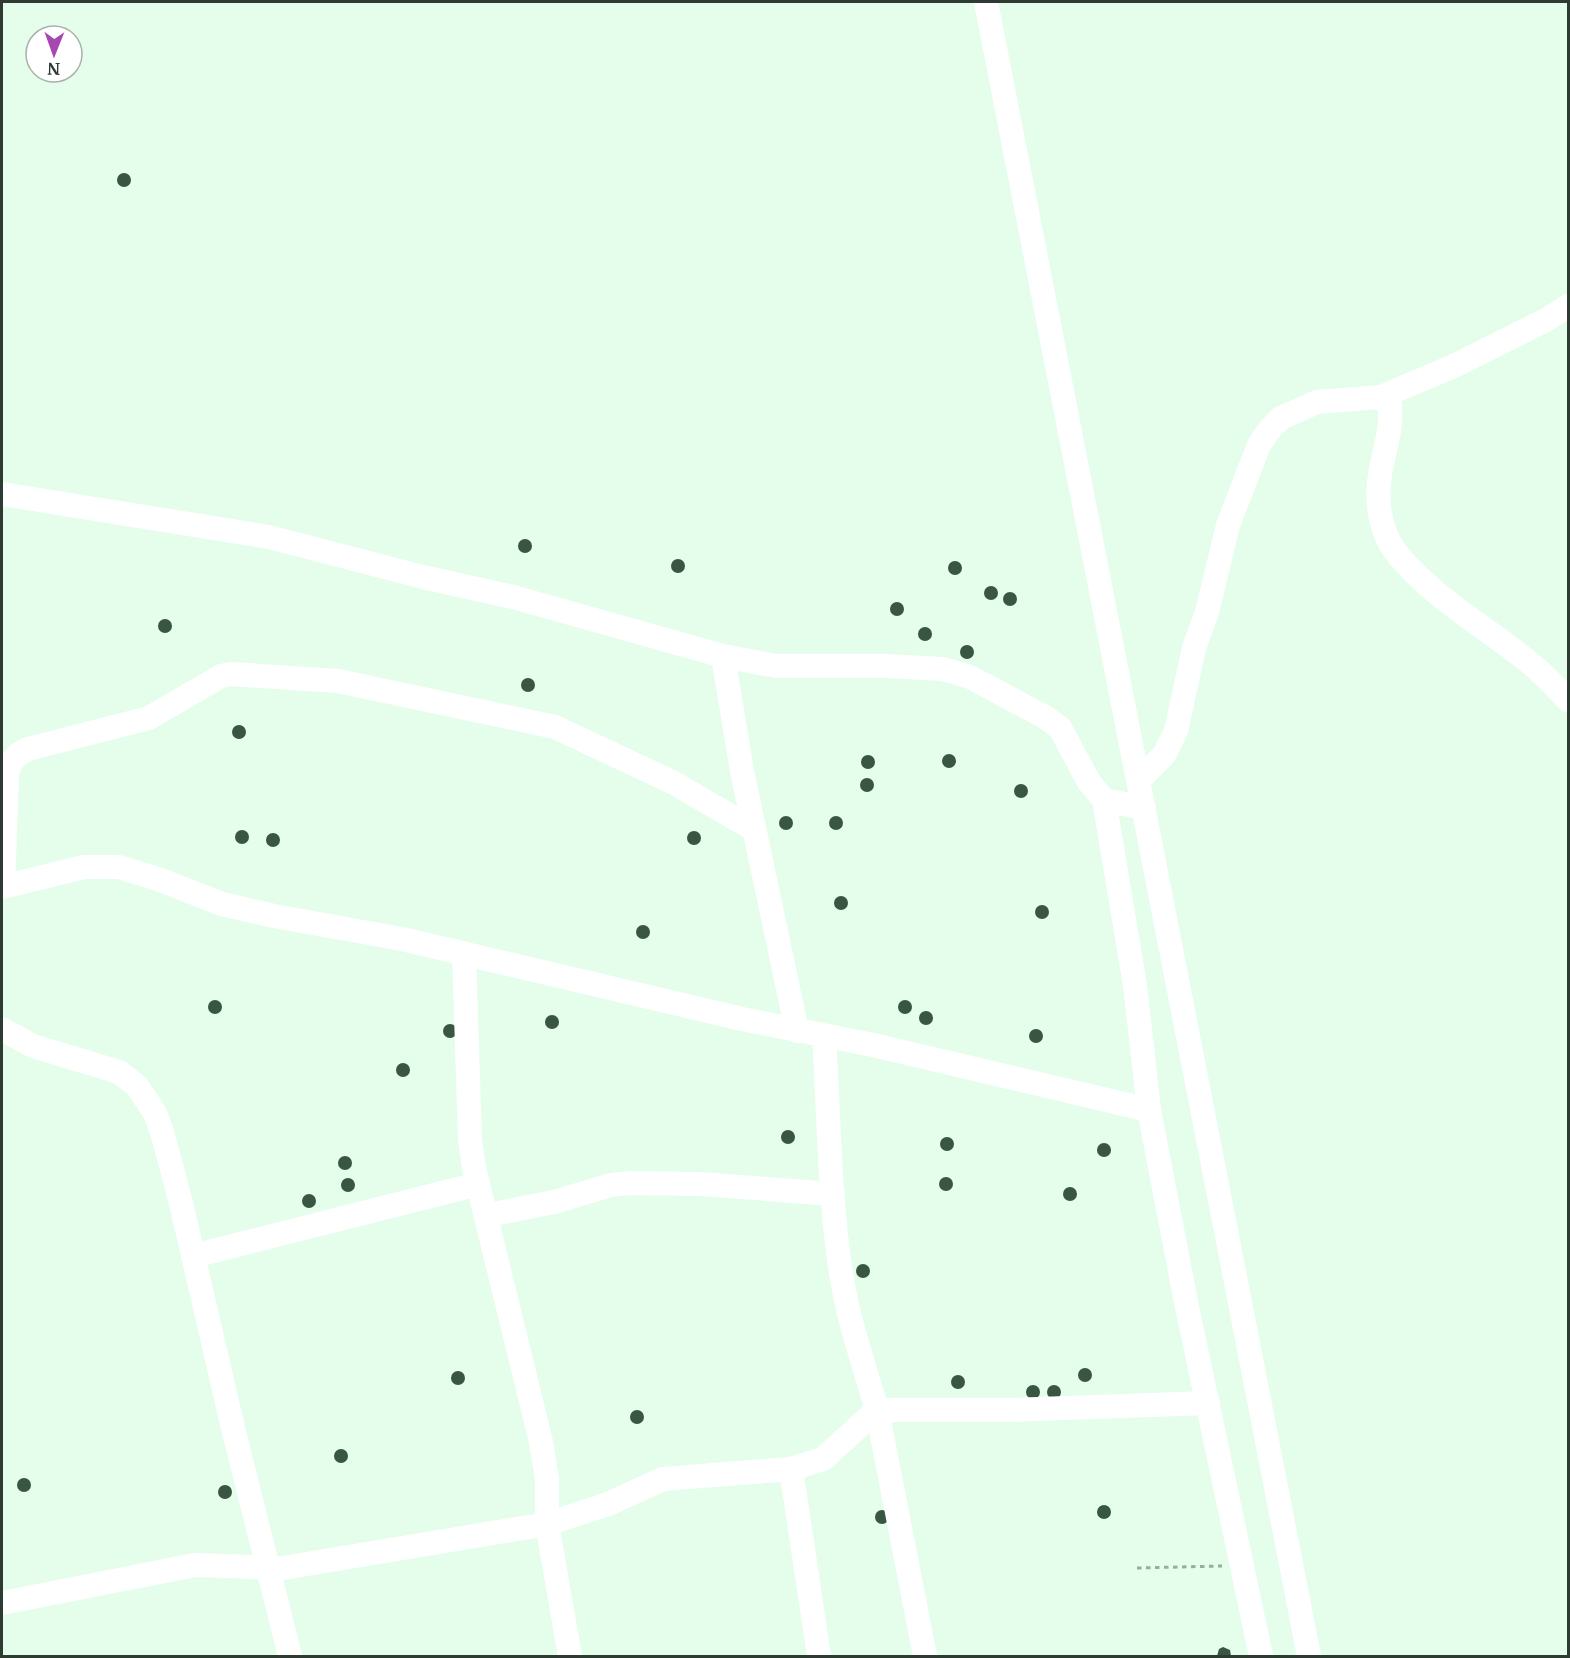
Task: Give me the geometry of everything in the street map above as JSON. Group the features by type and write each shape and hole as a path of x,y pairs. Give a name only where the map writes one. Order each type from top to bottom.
{"street":[{"path":"986,2 1309,1656"},
{"path":"1139,780 1164,755 1176,731 1194,648 1207,612 1228,525 1259,445 1281,418 1317,402 1381,397 1456,365 1569,306"},
{"path":"1381,397 1390,406 1391,421 1380,461 1379,507 1387,537 1397,555 1476,624 1535,668 1569,700"},
{"path":"2,494 270,537 423,577 513,597 723,656 795,668 920,667 943,669 970,677 1029,707 1060,728 1089,782 1104,800 1135,985 1149,1110 1261,1656"},
{"path":"723,656 753,829 796,1031"},
{"path":"753,829 674,783 555,727 338,681 231,674 221,676 149,718 28,749 16,755 10,763 7,775 2,886 75,869 105,865 133,870 222,904 464,954 1149,1110"},
{"path":"1104,800 1144,808"},
{"path":"464,954 468,1114 478,1184 488,1215 543,1452 547,1479 547,1524 570,1656"},
{"path":"2,1029 33,1046 119,1072 137,1086 146,1097 162,1132 290,1656"},
{"path":"824,1036 835,1226 847,1308 877,1410 925,1656"},
{"path":"488,1215 554,1202 611,1185 632,1183 701,1184 833,1194"},
{"path":"193,1256 478,1184"},
{"path":"2,1603 195,1565 232,1564 267,1568 302,1565 547,1524 608,1504 663,1479 791,1469 824,1459 877,1410 1011,1410 1208,1403"},
{"path":"791,1469 819,1656"}],"path":[{"path":"1137,1568 1242,1565"}],"building":[{"path":"121,173 127,173 131,180 127,187 121,187 117,183 117,177"},
{"path":"522,539 528,539 532,546 528,553 522,553 518,549 518,543"},
{"path":"675,559 681,559 685,566 681,573 675,573 671,569 671,563"},
{"path":"952,561 958,561 962,568 958,575 952,575 948,571 948,565"},
{"path":"988,586 994,586 998,593 994,600 988,600 984,596 984,590"},
{"path":"1007,592 1013,592 1017,599 1013,606 1007,606 1003,602 1003,596"},
{"path":"894,602 900,602 904,609 900,616 894,616 890,612 890,606"},
{"path":"162,619 168,619 172,626 168,633 162,633 158,629 158,623"},
{"path":"922,627 928,627 932,634 928,641 922,641 918,637 918,631"},
{"path":"964,645 970,645 974,652 970,659 964,659 960,655 960,649"},
{"path":"525,678 531,678 535,685 531,692 525,692 521,688 521,682"},
{"path":"236,725 242,725 246,732 242,739 236,739 232,735 232,729"},
{"path":"946,754 952,754 956,761 952,768 946,768 942,764 942,758"},
{"path":"865,755 871,755 875,762 871,769 865,769 861,765 861,759"},
{"path":"864,778 870,778 874,785 870,792 864,792 860,788 860,782"},
{"path":"1018,784 1024,784 1028,791 1024,798 1018,798 1014,794 1014,788"},
{"path":"783,816 789,816 793,823 789,830 783,830 779,826 779,820"},
{"path":"833,816 839,816 843,823 839,830 833,830 829,826 829,820"},
{"path":"239,830 245,830 249,837 245,844 239,844 235,840 235,834"},
{"path":"691,831 697,831 701,838 697,845 691,845 687,841 687,835"},
{"path":"270,833 276,833 280,840 276,847 270,847 266,843 266,837"},
{"path":"838,896 844,896 848,903 844,910 838,910 834,906 834,900"},
{"path":"1039,905 1045,905 1049,912 1045,919 1039,919 1035,915 1035,909"},
{"path":"640,925 646,925 650,932 646,939 640,939 636,935 636,929"},
{"path":"212,1000 218,1000 222,1007 218,1014 212,1014 208,1010 208,1004"},
{"path":"902,1000 908,1000 912,1007 908,1014 902,1014 898,1010 898,1004"},
{"path":"923,1011 929,1011 933,1018 929,1025 923,1025 919,1021 919,1015"},
{"path":"549,1015 555,1015 559,1022 555,1029 549,1029 545,1025 545,1019"},
{"path":"450,1024 455,1026 457,1031 455,1036 450,1038 445,1036 443,1031 445,1026"},
{"path":"1033,1029 1039,1029 1043,1036 1039,1043 1033,1043 1029,1039 1029,1033"},
{"path":"400,1063 406,1063 410,1070 406,1077 400,1077 396,1073 396,1067"},
{"path":"785,1130 791,1130 795,1137 791,1144 785,1144 781,1140 781,1134"},
{"path":"944,1137 950,1137 954,1144 950,1151 944,1151 940,1147 940,1141"},
{"path":"1101,1143 1107,1143 1111,1150 1107,1157 1101,1157 1097,1153 1097,1147"},
{"path":"342,1156 348,1156 352,1163 348,1170 342,1170 338,1166 338,1160"},
{"path":"943,1177 949,1177 953,1184 949,1191 943,1191 939,1187 939,1181"},
{"path":"345,1178 351,1178 355,1185 351,1192 345,1192 341,1188 341,1182"},
{"path":"1067,1187 1073,1187 1077,1194 1073,1201 1067,1201 1063,1197 1063,1191"},
{"path":"306,1194 312,1194 316,1201 312,1208 306,1208 302,1204 302,1198"},
{"path":"860,1264 866,1264 870,1271 866,1278 860,1278 856,1274 856,1268"},
{"path":"1082,1368 1088,1368 1092,1375 1088,1382 1082,1382 1078,1378 1078,1372"},
{"path":"455,1371 461,1371 465,1378 461,1385 455,1385 451,1381 451,1375"},
{"path":"955,1375 961,1375 965,1382 961,1389 955,1389 951,1385 951,1379"},
{"path":"1030,1385 1036,1385 1040,1392 1036,1399 1030,1399 1026,1395 1026,1389"},
{"path":"1051,1385 1057,1385 1061,1392 1057,1399 1051,1399 1047,1395 1047,1389"},
{"path":"634,1410 640,1410 644,1417 640,1424 634,1424 630,1420 630,1414"},
{"path":"338,1449 344,1449 348,1456 344,1463 338,1463 334,1459 334,1453"},
{"path":"21,1478 27,1478 31,1485 27,1492 21,1492 17,1488 17,1482"},
{"path":"222,1485 228,1485 232,1492 228,1499 222,1499 218,1495 218,1489"},
{"path":"1101,1505 1107,1505 1111,1512 1107,1519 1101,1519 1097,1515 1097,1509"},
{"path":"882,1510 887,1512 889,1517 887,1522 882,1524 877,1522 875,1517 877,1512"},
{"path":"1223,1647 1230,1650 1231,1656 1217,1656 1219,1649"}]}
